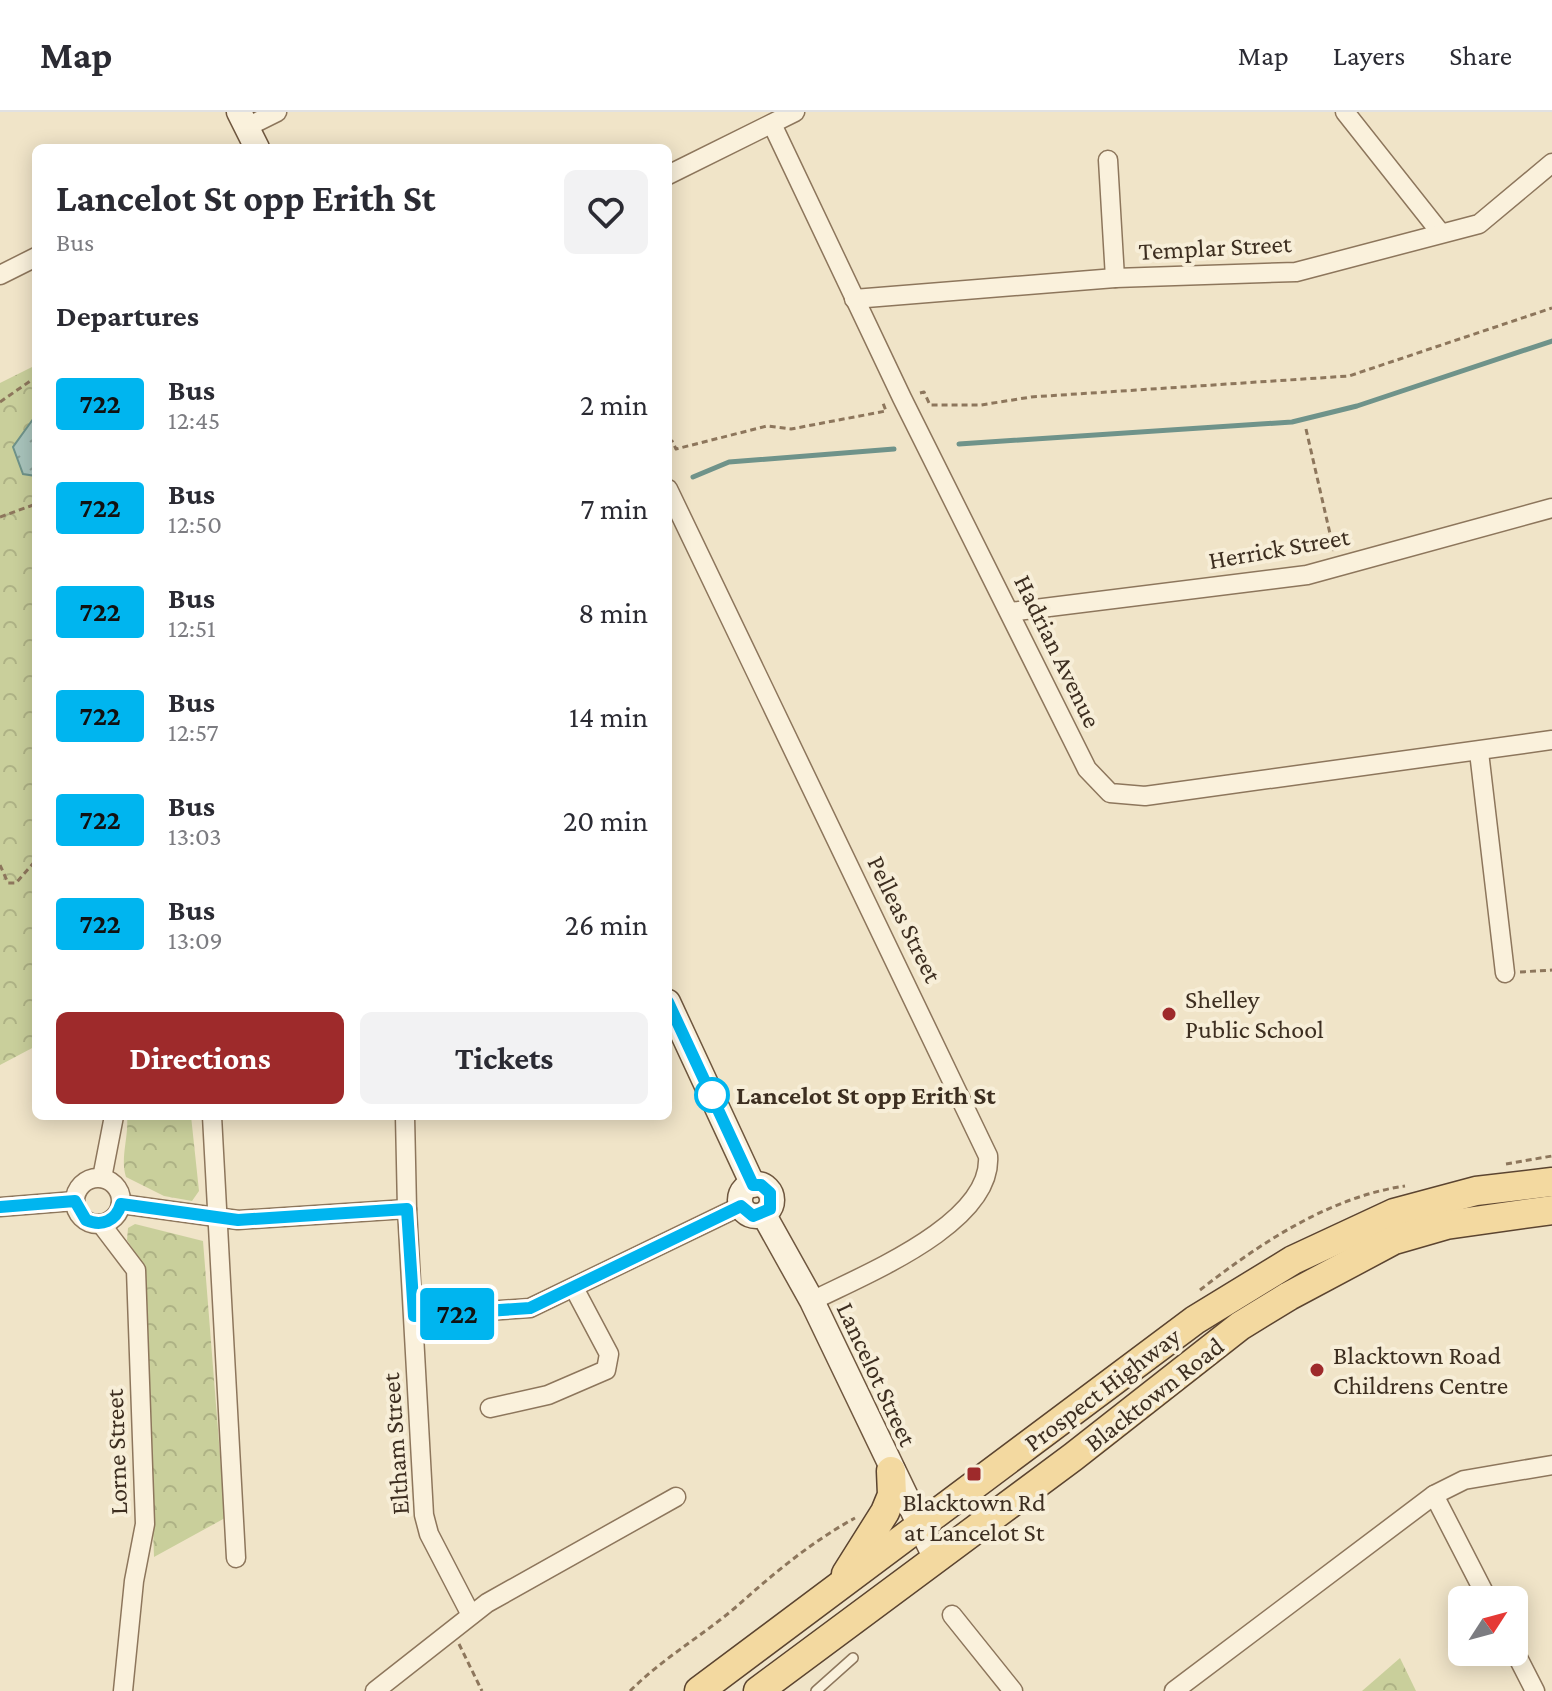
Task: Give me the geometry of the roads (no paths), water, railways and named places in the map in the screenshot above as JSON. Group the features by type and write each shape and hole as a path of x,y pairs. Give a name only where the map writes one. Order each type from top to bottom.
{"main road":[{"name":"Prospect Highway","path":"699,1691 1195,1320 1293,1260 1394,1213 1476,1191 1552,1182"},
{"name":"Blacktown Road","path":"758,1691 1240,1326 1353,1260 1394,1240 1446,1225 1552,1210"},
{"path":"839,1585 885,1512 892,1495 891,1471"}],"street":[{"path":"248,129 277,112"},
{"path":"672,173 795,112"},
{"path":"1345,112 1440,232"},
{"name":"Hadrian Avenue","path":"772,124 854,299 1087,769 1110,793 1145,796 1552,740"},
{"path":"1108,160 1115,278"},
{"name":"Templar Street","path":"854,299 1115,278 1296,272 1479,224 1552,163"},
{"path":"0,275 32,259"},
{"name":"Pelleas Street","path":"672,497 988,1156 989,1167 979,1196 962,1212 910,1252 812,1301"},
{"name":"Herrick Street","path":"1010,612 1307,575 1552,508"},
{"path":"1479,752 1505,973"},
{"name":"Lancelot Street","path":"672,1011 753,1185 765,1187 772,1197 770,1209 752,1210"},
{"path":"102,1178 113,1120"},
{"path":"212,1120 236,1558"},
{"name":"Eltham Street","path":"405,1120 407,1209 426,1525 471,1615"},
{"path":"102,1178 119,1190 121,1204 114,1218 101,1224 86,1220 75,1201 83,1183 102,1178"},
{"path":"0,1207 75,1201"},
{"path":"121,1204 217,1219 407,1209"},
{"path":"414,1316 516,1311 752,1210"},
{"name":"Lancelot Street","path":"752,1210 812,1301 891,1471 936,1559"},
{"name":"Lorne Street","path":"101,1224 136,1270 145,1524 134,1581 123,1691"},
{"path":"490,1408 548,1395 606,1370 609,1354 574,1288"},
{"path":"1174,1691 1434,1495 1464,1480 1552,1465"},
{"path":"1434,1495 1481,1586"},
{"path":"375,1691 471,1615 676,1497"},
{"path":"952,1615 1013,1691"},
{"path":"1522,1666 1535,1691"}],"lane":[{"path":"816,1691 853,1658"}],"water":[{"path":"32,421 32,475 23,474 13,447"}],"waterway":[{"path":"959,444 1292,422 1357,406 1552,341"},
{"path":"693,477 729,462 894,449"}],"place":[{"name":"Shelley Public School","path":"1169,1014"},
{"name":"Lancelot St opp Erith St","path":"712,1095"},
{"name":"Blacktown Road Childrens Centre","path":"1317,1370"},
{"name":"Blacktown Rd at Lancelot St","path":"974,1474"}]}
